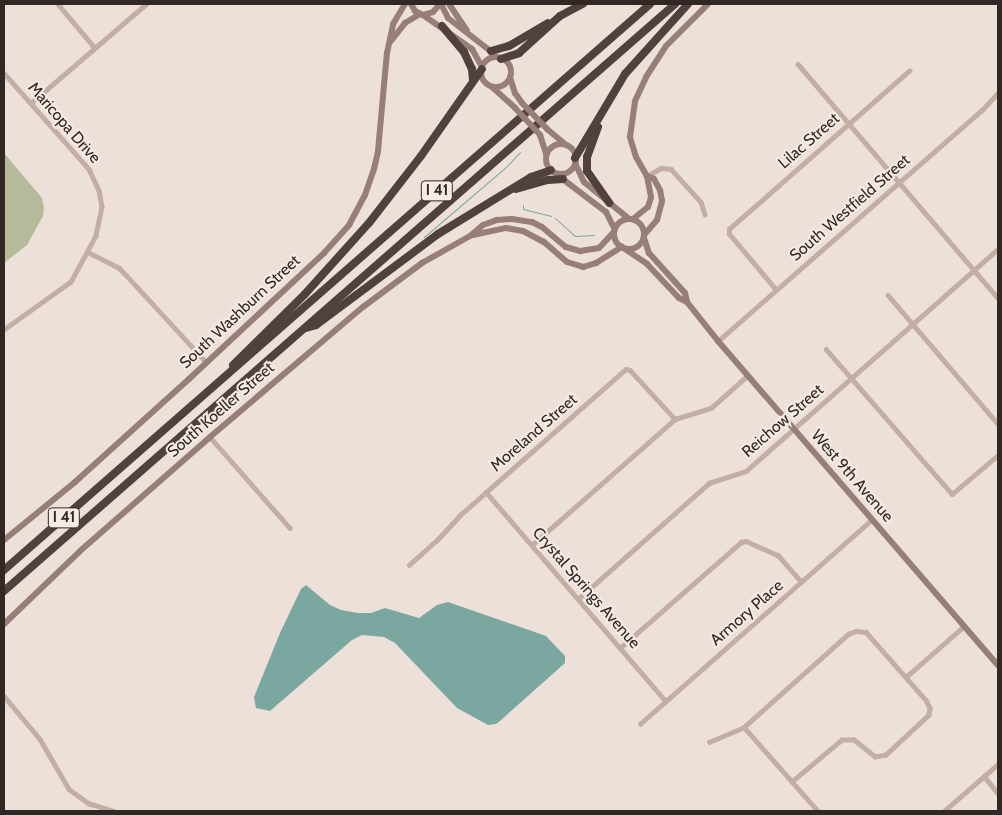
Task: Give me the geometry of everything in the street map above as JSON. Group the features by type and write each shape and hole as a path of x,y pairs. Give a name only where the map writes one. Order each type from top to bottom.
{"highway":[{"path":"491,50 510,46 583,4"},
{"name":"I 41","path":"4,570 650,4"},
{"name":"I 41","path":"4,591 675,4"},
{"path":"575,160 625,74 639,56 688,4"},
{"path":"500,58 519,54 560,16"},
{"path":"442,26 464,52 472,70 473,80"},
{"path":"223,378 240,356 304,294 358,236 421,156 482,68"},
{"path":"605,106 586,164 589,176 609,203"},
{"path":"304,328 316,325 438,234 530,177 554,171"},
{"path":"507,192 548,180 563,179"}],"street":[{"path":"58,4 95,48"},
{"path":"31,103 146,4"},
{"name":"South Washburn Street","path":"4,540 74,482 206,362 324,253 349,225 371,180 378,151 386,69 393,24 405,4"},
{"path":"411,4 421,14 442,26 472,49 482,68 483,79 540,134 546,154 546,163 563,179 606,212 614,230 615,240 624,248 637,247 657,220 662,201 658,185 654,179 648,176"},
{"path":"390,42 405,23 421,14 433,12 440,4 448,18 491,50 510,67 510,77 514,93 547,129 573,150 580,178 609,203 642,225 644,236"},
{"path":"449,4 471,36"},
{"path":"614,230 620,221 644,211 650,204 651,193 648,176 634,153 630,136 635,102 646,77 663,51 708,4"},
{"path":"482,68 489,59 500,58"},
{"path":"798,64 998,298"},
{"name":"Lilac Street","path":"776,290 728,231 909,71"},
{"name":"Maricopa Drive","path":"4,73 85,164 97,184 102,202 101,219 96,236 76,276 66,287 4,330"},
{"path":"490,86 503,86 510,77"},
{"name":"South Westfield Street","path":"718,341 982,110 998,93"},
{"path":"546,154 554,145 566,145"},
{"path":"554,171 565,173 575,160"},
{"path":"648,176 661,168 673,170 701,202 705,214"},
{"name":"South Koeller Street","path":"4,624 80,551 210,437 382,292 422,263 470,236 490,222 512,218 537,225 566,247 580,252 599,248 614,230"},
{"name":"South Koeller Street","path":"470,236 499,229 523,231 544,242 567,262 583,267 596,263 624,248"},
{"name":"West 9th Avenue","path":"644,236 649,253 685,293 687,302"},
{"name":"West 9th Avenue","path":"624,248 654,270 679,298 687,302 747,376 998,666"},
{"name":"Reichow Street","path":"578,599 709,483 746,471 998,249"},
{"path":"88,252 118,268 127,276 206,362"},
{"path":"888,295 998,424"},
{"path":"826,349 952,494 998,455"},
{"name":"Moreland Street","path":"409,565 486,492 626,369 630,370 675,419"},
{"path":"532,545 675,419 711,408 747,376"},
{"path":"210,437 290,528"},
{"name":"Crystal Springs Avenue","path":"486,492 666,701"},
{"name":"Armory Place","path":"640,724 871,520"},
{"path":"620,648 741,542 746,541 778,555 801,582"},
{"path":"906,676 964,626"},
{"path":"709,742 744,727 848,634 859,630 869,635 906,676 926,700 930,712 925,722 886,755 875,757 854,740 842,740 792,782"},
{"path":"4,696 40,739 69,789 88,803 115,811"},
{"path":"744,727 818,811"},
{"path":"944,811 998,764"},
{"path":"984,776 998,794"}],"green space":[{"path":"4,153 42,198 44,208 43,216 27,245 4,263"}],"water":[{"path":"306,585 330,605 341,610 358,613 371,613 385,608 419,618 437,605 448,602 546,636 565,656 565,663 500,721 496,724 488,725 457,708 395,643 384,637 362,635 352,640 270,711 256,708 254,697 280,633 301,589"}],"waterway":[{"path":"424,237 507,166 520,152"},
{"path":"523,205 523,209 551,216"},
{"path":"555,218 575,236 594,235"}]}
